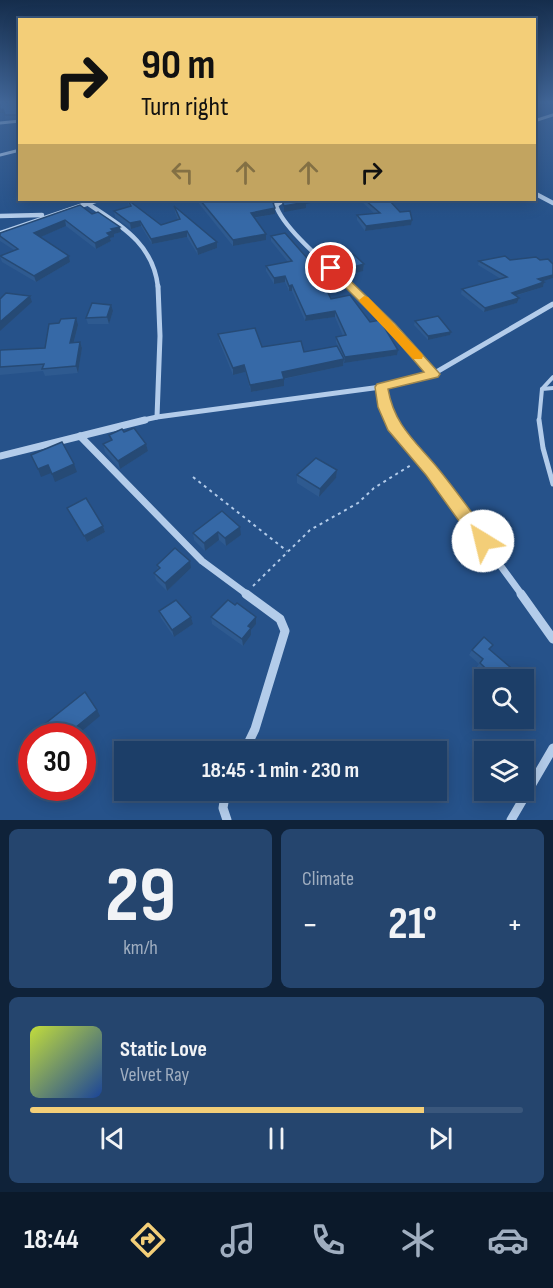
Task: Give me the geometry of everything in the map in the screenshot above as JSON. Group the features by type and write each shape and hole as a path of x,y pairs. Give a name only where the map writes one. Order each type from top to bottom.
{"street":[{"path":"0,155 18,150"},
{"path":"536,194 553,203"},
{"path":"0,232 94,201"},
{"path":"282,201 276,205 278,213 288,226 380,315 433,374"},
{"path":"87,203 142,247 157,271 159,347 157,417"},
{"path":"0,216 49,216"},
{"path":"0,456 157,417 381,387 433,374 553,304"},
{"path":"381,387 387,417 473,527 553,639"},
{"path":"80,436 202,561 280,619 285,631 249,741"},
{"path":"511,820 553,748"},
{"path":"224,801 223,808 227,820"}],"lane":[{"path":"553,377 542,389 537,408 538,424 553,484"},
{"path":"542,389 553,388"}],"path":[{"path":"246,594 287,551 321,522 344,512 374,488 421,458"},
{"path":"193,477 287,551"}],"building":[{"path":"128,201 161,225 180,219 174,206 217,242 197,249 187,231 151,239 140,221 130,223 114,211 131,206"},
{"path":"201,201 272,201 275,208 251,213 266,234 233,240"},
{"path":"282,201 306,202 284,206"},
{"path":"366,201 390,201 400,212 410,211 412,220 366,226 357,215 380,213"},
{"path":"80,205 92,214 98,212 120,227 111,229 113,231 107,233 110,236 95,243 65,220 34,233 69,256 34,276 0,256 18,249 0,236 0,233"},
{"path":"285,233 307,258 315,256 327,268 317,270 331,299 350,295 370,322 380,320 398,350 345,357 336,337 346,335 335,311 306,316 292,285 289,286 285,276 274,278 266,266 292,261 271,236"},
{"path":"353,254 364,264 350,268 339,258"},
{"path":"505,256 510,260 536,257 540,260 548,259 553,264 553,275 538,279 544,282 512,293 519,298 485,308 462,289 507,277 479,261"},
{"path":"6,293 30,296 0,322 0,299"},
{"path":"92,303 111,305 107,317 86,318"},
{"path":"438,316 451,332 428,336 415,321"},
{"path":"76,318 70,343 80,342 76,366 42,369 44,364 0,367 1,350 45,348 49,324 59,323 61,319"},
{"path":"255,328 262,347 301,341 304,352 337,346 344,359 282,372 284,379 250,385 244,365 233,368 218,334"},
{"path":"134,428 146,444 118,461 103,444 112,440 109,435 122,429 124,432"},
{"path":"62,442 74,464 52,474 48,465 38,469 31,455"},
{"path":"316,458 337,470 320,489 297,475"},
{"path":"86,498 103,526 84,536 67,508"},
{"path":"222,511 240,527 225,538 218,532 204,543 193,533"},
{"path":"175,548 190,561 165,583 154,573 160,568 157,565"},
{"path":"176,600 191,617 172,630 159,611"},
{"path":"228,600 235,605 237,603 256,617 248,626 251,628 242,639 211,617"},
{"path":"484,637 493,645 489,649 510,667 486,669 480,663 483,659 472,650"},
{"path":"85,692 97,710 81,723 46,723"}],"slow traffic":[{"path":"364,300 417,356"}],"route":[{"path":"331,268 391,326 433,374 381,387 384,407 393,426 431,471 483,541"}]}
